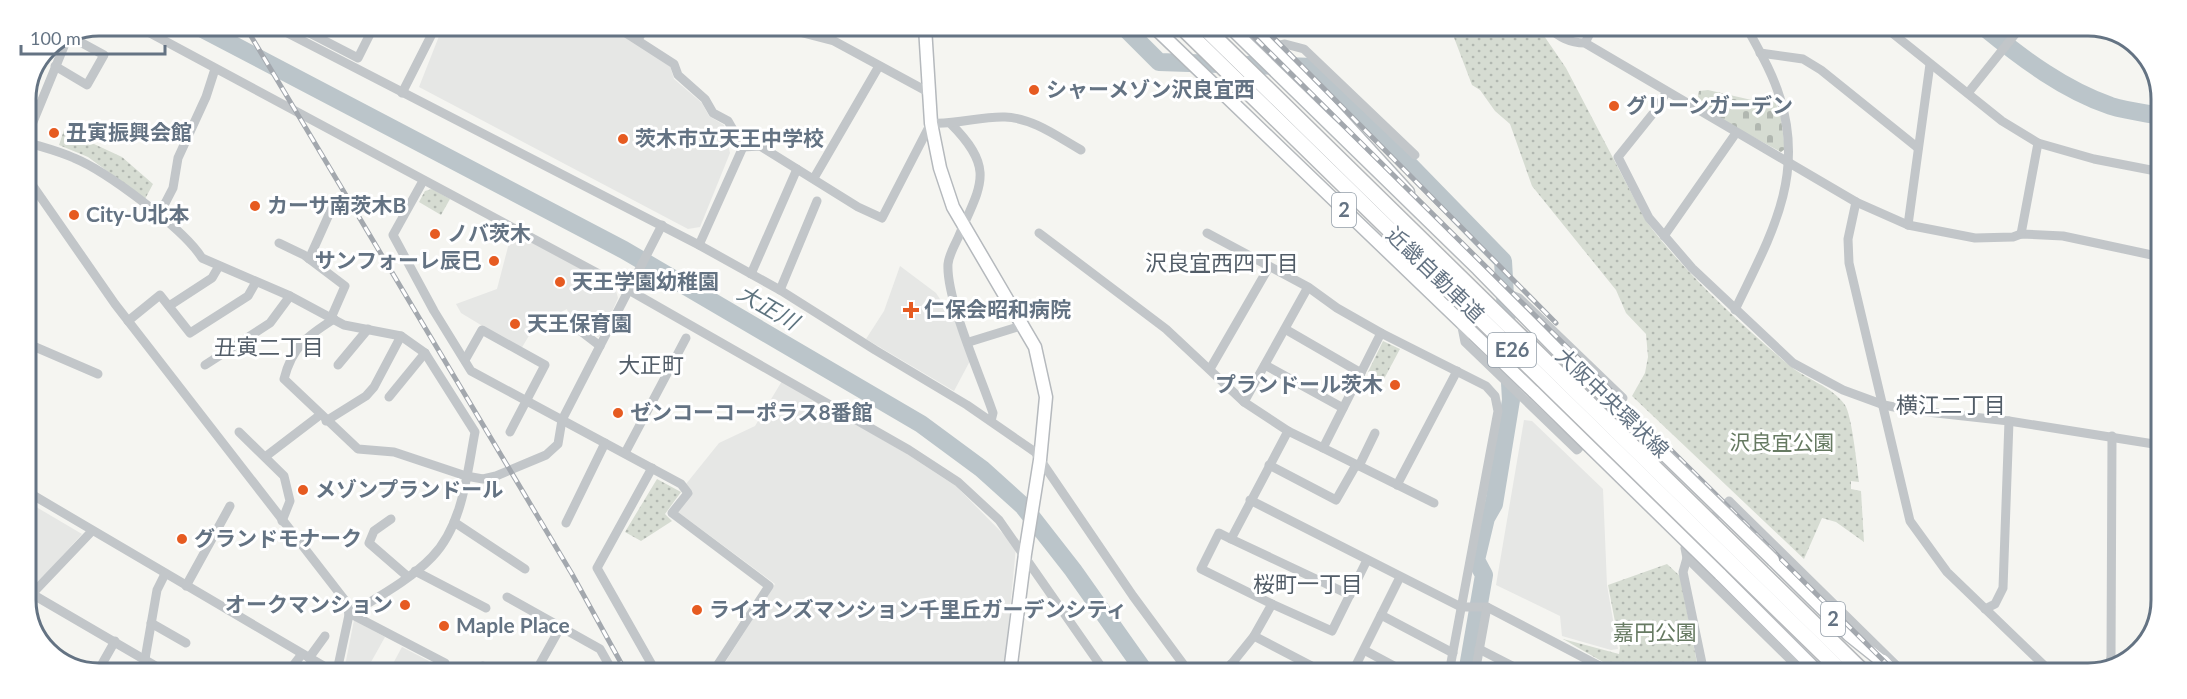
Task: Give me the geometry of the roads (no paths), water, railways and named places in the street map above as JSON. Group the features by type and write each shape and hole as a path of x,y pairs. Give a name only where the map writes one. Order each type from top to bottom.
{"highway":[{"name":"近畿自動車道","path":"1191,36 1833,663"},
{"name":"近畿自動車道","path":"1213,36 1854,663"}],"main road":[{"path":"927,36 931,123 940,168 953,207 1035,347 1046,397 1040,465 1025,554 1011,663"},
{"name":"2","path":"1163,36 1534,392 1809,663"},
{"name":"大阪中央環状線","path":"1239,36 1478,269 1494,288 1566,359 1849,635 1882,663"},
{"path":"1268,36 1478,269"}],"street":[{"path":"155,36 627,290 909,450 958,482 999,520 1025,554 1099,663"},
{"path":"293,36 699,244 780,290 991,421 1035,452 1040,465 1182,663"},
{"path":"318,36 358,58 369,36"},
{"path":"402,93 431,36"},
{"path":"633,36 674,64 678,75 705,99 713,113 728,121 743,147"},
{"path":"815,36 834,41 930,93"},
{"path":"1558,36 1575,43 1585,43 1666,93 1856,202 1908,225 1975,238 2013,237 2021,234 2063,236 2151,255"},
{"path":"1585,43 1588,36"},
{"path":"1735,310 1777,220 1787,185 1789,163 1788,130 1780,97 1751,36"},
{"path":"1896,36 2017,131 2038,143 2094,159 2151,170"},
{"path":"1968,93 2014,36"},
{"path":"55,66 87,85 104,55 77,40"},
{"path":"1275,46 1286,44 1304,49 1415,155"},
{"path":"36,113 63,48"},
{"path":"1760,53 1803,59 1821,70 1918,148"},
{"path":"1908,225 1930,64"},
{"path":"814,178 879,66"},
{"path":"159,215 173,188 178,158 206,97 215,69"},
{"path":"1666,93 1655,111 1618,157 1649,218 1664,236 1735,310 1793,363 1844,390 1884,405 2009,421 2151,443"},
{"path":"743,147 760,146 858,207 882,218 931,123 951,124 1005,117 1029,122 1081,150"},
{"path":"951,124 976,155 981,171 979,192 948,265 953,299 993,413 991,421"},
{"path":"1664,236 1736,133"},
{"path":"36,141 75,158 159,215 194,246 202,258 290,296 344,325 400,336 425,353 474,432 454,522 432,557 350,614"},
{"path":"2021,234 2038,143"},
{"path":"699,244 743,147"},
{"path":"751,274 797,169"},
{"path":"423,181 393,235 434,311 471,371 681,484 688,493 672,513 769,586 719,663"},
{"path":"36,190 128,321 347,603 350,614 339,663"},
{"path":"780,290 817,201"},
{"path":"1856,202 1848,239 1849,263 1910,521 1947,572 2041,663"},
{"path":"309,259 331,210"},
{"path":"279,243 309,259 345,286 332,319 311,334 290,357 284,379 358,449 394,452 466,476 483,479 496,476 546,455 558,444 562,420 662,225"},
{"path":"1039,233 1166,329 1244,402 1288,430 1434,503"},
{"path":"1207,233 1308,287 1337,308 1381,333 1486,386 1495,396 1498,411 1450,663"},
{"path":"169,306 212,278 219,266"},
{"path":"1210,369 1269,267"},
{"path":"128,321 160,295 190,333 248,296 256,282"},
{"path":"1244,402 1308,287"},
{"path":"1461,322 1465,342 1577,450 1623,398 1519,298 1494,288"},
{"path":"206,365 270,323 290,296"},
{"path":"561,316 600,346"},
{"path":"969,342 1024,325"},
{"path":"338,365 368,328"},
{"path":"1285,329 1361,373"},
{"path":"465,360 482,330 545,365 510,432"},
{"path":"1323,448 1381,333"},
{"path":"265,457 323,418 366,396 374,387 400,336"},
{"path":"625,453 686,338"},
{"path":"36,347 98,374"},
{"path":"389,397 425,353"},
{"path":"1265,365 1343,408"},
{"path":"1397,485 1457,371"},
{"path":"1985,609 1995,604 2003,588 2009,421"},
{"path":"1231,539 1288,430"},
{"path":"239,432 284,476 290,501 282,521"},
{"path":"1269,465 1336,500 1376,433"},
{"path":"2111,659 2112,436"},
{"path":"566,523 605,443"},
{"path":"652,468 597,568 652,663"},
{"path":"36,497 318,663"},
{"path":"1250,500 1461,607 1487,607 1594,663"},
{"path":"1702,663 1683,572 1686,558 1685,548 1729,501 1894,663"},
{"path":"186,586 230,506"},
{"path":"391,519 374,531 369,543 411,573 486,608"},
{"path":"454,522 525,569"},
{"path":"36,590 92,531"},
{"path":"1350,595 1219,533 1201,569 1332,631 1350,595 1367,560"},
{"path":"1686,558 1794,663"},
{"path":"145,659 157,590 165,574"},
{"path":"1357,663 1401,577"},
{"path":"36,596 151,663"},
{"path":"507,597 600,649 608,662"},
{"path":"1232,663 1254,636 1272,603"},
{"path":"1476,663 1487,607"},
{"path":"350,614 444,663"},
{"path":"1382,615 1452,653"},
{"path":"151,622 186,643"},
{"path":"541,663 561,628"},
{"path":"299,663 325,636"},
{"path":"1254,636 1307,663"},
{"path":"103,663 115,641"},
{"path":"1479,649 1506,663"},
{"path":"1364,650 1388,663"}],"waterway":[{"name":"大正川","path":"216,36 624,250 921,424 982,469 1023,506 1073,570 1139,663"},
{"path":"1133,36 1159,62 1314,67 1503,261 1511,400 1494,504 1486,518 1476,560 1484,575 1469,663"},
{"path":"1995,36 2029,62 2077,91 2111,106 2151,114"}],"railway":[{"path":"251,36 572,574 621,663"},
{"path":"1253,36 1886,663"},
{"path":"1272,36 1556,323"}],"place":[{"name":"シャーメゾン沢良宜西","path":"1034,90"},
{"name":"グリーンガーデン","path":"1614,106"},
{"name":"丑寅振興会館","path":"54,133"},
{"name":"茨木市立天王中学校","path":"623,139"},
{"name":"カーサ南茨木B","path":"255,206"},
{"name":"City-U北本","path":"74,215"},
{"name":"ノバ茨木","path":"435,234"},
{"name":"サンフォーレ辰巳","path":"494,261"},
{"name":"天王学園幼稚園","path":"560,282"},
{"name":"仁保会昭和病院","path":"911,310"},
{"name":"天王保育園","path":"515,324"},
{"name":"プランドール茨木","path":"1395,385"},
{"name":"ゼンコーコーポラス8番館","path":"618,413"},
{"name":"メゾンプランドール","path":"303,490"},
{"name":"グランドモナーク","path":"182,539"},
{"name":"オークマンション","path":"405,605"},
{"name":"ライオンズマンション千里丘ガーデンシティ","path":"697,610"},
{"name":"Maple Place","path":"444,626"}],"district":[{"name":"沢良宜西四丁目","path":"1222,263"},
{"name":"丑寅二丁目","path":"269,347"},
{"name":"大正町","path":"651,365"},
{"name":"横江二丁目","path":"1951,405"},
{"name":"桜町一丁目","path":"1308,584"}],"park label":[{"name":"沢良宜公園","path":"1782,443"},
{"name":"嘉円公園","path":"1655,633"}]}
